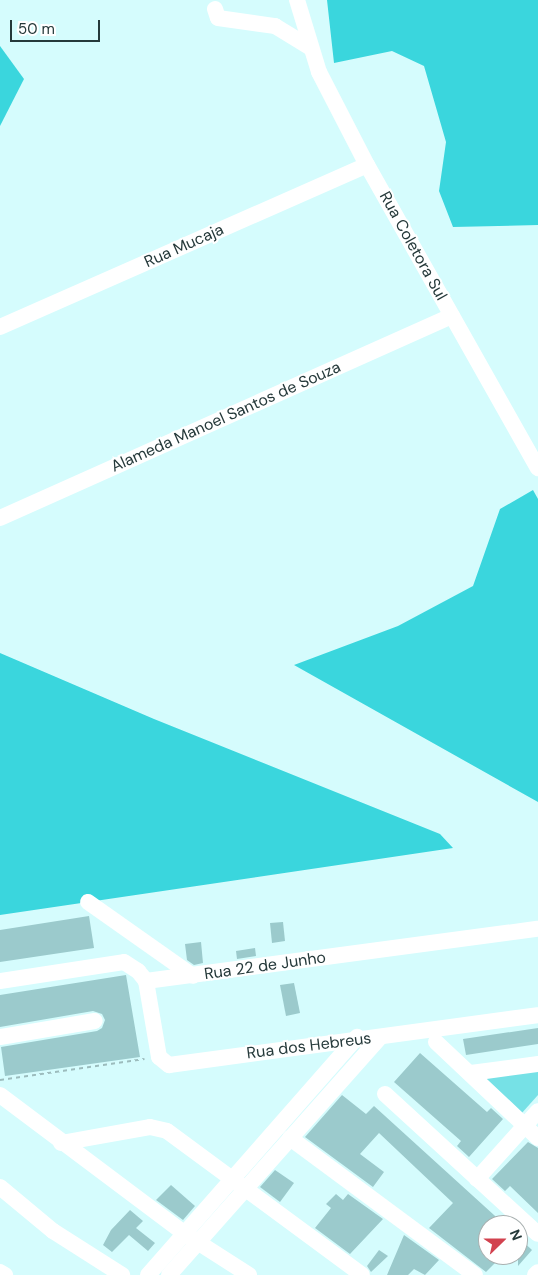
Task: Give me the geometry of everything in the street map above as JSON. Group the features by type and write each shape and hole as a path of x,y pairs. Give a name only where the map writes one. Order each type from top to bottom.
{"street":[{"name":"Rua Coletora Sul","path":"296,0 319,72 367,165 538,467"},
{"path":"302,18 307,0"},
{"path":"214,9 218,18 275,26 311,48"},
{"name":"Rua Mucaja","path":"0,327 367,165"},
{"name":"Alameda Manoel Santos de Souza","path":"0,518 452,316"},
{"path":"88,902 193,976"},
{"name":"Rua 22 de Junho","path":"146,981 538,929"},
{"path":"0,981 124,962 138,971 146,981 159,1057"},
{"name":"Rua dos Hebreus","path":"159,1057 168,1065 538,1015"},
{"path":"0,1037 95,1021"},
{"path":"239,1185 290,1138 380,1037"},
{"path":"148,1275 192,1238 239,1185 357,1038"},
{"path":"436,1042 538,1138"},
{"path":"471,1073 538,1064"},
{"path":"385,1094 538,1234"},
{"path":"0,1095 192,1238 249,1275"},
{"path":"477,1179 538,1111"},
{"path":"62,1143 150,1127 166,1131 362,1275"},
{"path":"290,1138 475,1275"},
{"path":"0,1187 53,1231 122,1275"},
{"path":"169,1275 192,1238"},
{"path":"0,1272 5,1275"},
{"path":"535,1275 538,1272"}],"path":[{"path":"0,1080 159,1057"}],"shaded area":[{"path":"327,0 538,0 538,225 453,227 439,191 446,142 424,66 392,51 334,63"},
{"path":"0,46 24,79 0,126"},
{"path":"533,490 538,499 538,802 294,665 398,626 473,586 500,509"},
{"path":"0,653 154,719 440,834 453,848 0,915"},
{"path":"538,1069 538,1095 521,1114 481,1077"}],"building":[{"path":"89,916 94,948 0,962 0,930"},
{"path":"283,922 285,941 272,943 270,923"},
{"path":"201,942 203,963 194,965 187,960 185,944"},
{"path":"255,948 256,956 237,959 236,951"},
{"path":"126,975 140,1057 5,1076 1,1047 97,1031 102,1028 105,1020 102,1014 93,1011 0,1027 0,995"},
{"path":"294,983 300,1013 286,1016 280,985"},
{"path":"538,1028 538,1044 466,1055 463,1039"},
{"path":"420,1053 487,1112 491,1108 503,1119 469,1157 457,1146 461,1141 394,1082"},
{"path":"342,1095 366,1114 374,1106 494,1215 478,1215 478,1265 493,1265 486,1272 429,1228 453,1203 379,1133 360,1154 384,1172 373,1187 305,1137"},
{"path":"528,1142 538,1148 538,1213 510,1186 505,1191 492,1179"},
{"path":"275,1170 294,1183 280,1202 260,1187"},
{"path":"171,1185 195,1206 183,1220 156,1200"},
{"path":"336,1194 343,1200 348,1194 383,1219 350,1254 315,1228 331,1208 326,1204"},
{"path":"130,1210 143,1221 136,1228 155,1243 148,1251 129,1235 112,1252 103,1245 111,1230"},
{"path":"404,1235 439,1260 425,1275 414,1269 408,1275 387,1275"},
{"path":"528,1246 532,1250 528,1255"},
{"path":"379,1250 388,1256 371,1272 367,1266"}]}
